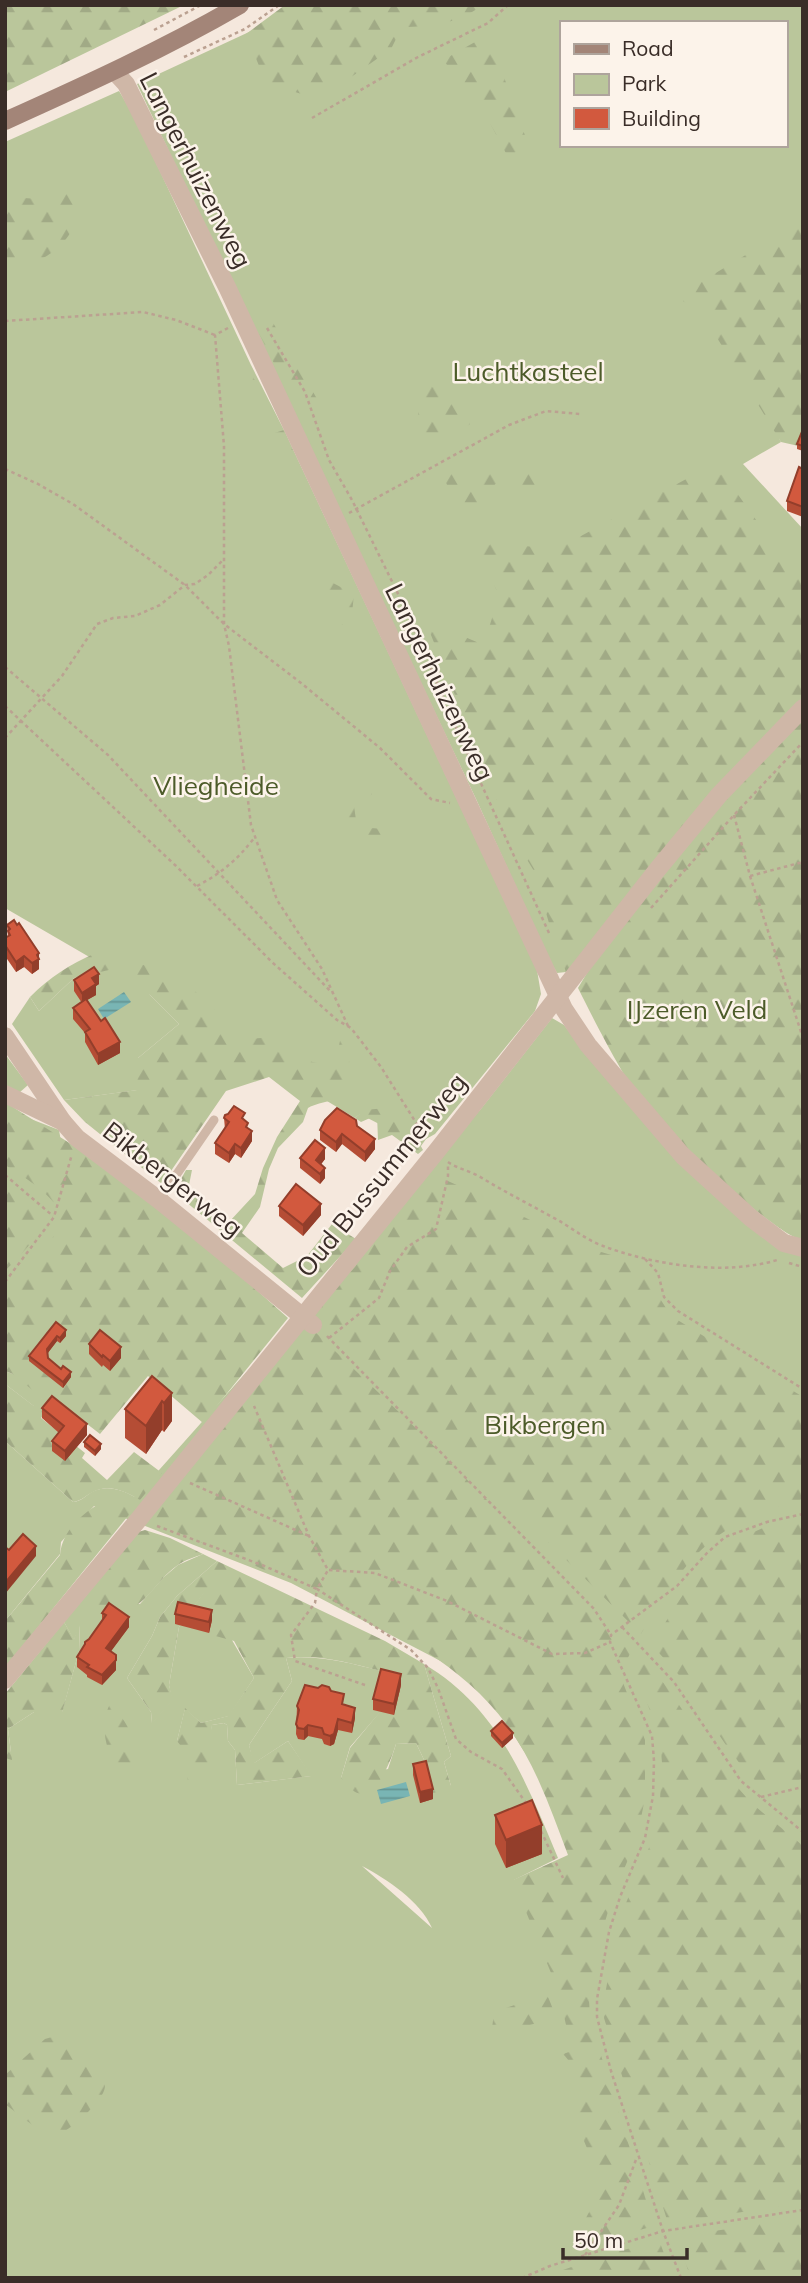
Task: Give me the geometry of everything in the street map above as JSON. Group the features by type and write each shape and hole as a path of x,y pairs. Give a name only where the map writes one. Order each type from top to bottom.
{"main road":[{"path":"5,121 114,72 194,32 240,5"}],"street":[{"name":"Langerhuizenweg","path":"114,72 126,84 142,114 558,995 588,1045 683,1156 751,1218 784,1243 803,1248"},
{"name":"Oud Bussummerweg","path":"5,1680 245,1387 308,1320 442,1157 558,995 719,795 803,708"},
{"path":"5,1036 63,1122"},
{"name":"Bikbergerweg","path":"5,1094 63,1122 77,1138 159,1199 308,1320"}],"lane":[{"path":"159,1199 214,1120"}],"path":[{"path":"312,118 418,57 488,23 508,5"},
{"path":"5,321 143,312 176,320 215,335 257,314 305,392 329,460 407,612 464,746 545,920 551,940"},
{"path":"215,335 225,446 224,624 251,825 277,900 322,969 348,1026 381,1067 442,1157 448,1176 436,1229 407,1247 390,1271 379,1298 329,1338"},
{"path":"345,515 509,425 546,411 580,414"},
{"path":"5,469 73,504 185,585 224,624 380,748 431,799 471,807"},
{"path":"5,738 62,676 97,624 113,618 135,616 151,609 185,585 195,584 223,560"},
{"path":"5,667 108,755 334,995"},
{"path":"5,706 198,886 273,963 337,1020 348,1026"},
{"path":"645,914 734,814 803,743"},
{"path":"734,814 750,876 803,1038"},
{"path":"198,886 219,875 239,858 255,836"},
{"path":"750,876 803,862"},
{"path":"5,1282 54,1217 77,1138"},
{"path":"442,1157 554,1217 577,1234 603,1246 645,1259 716,1269 778,1259"},
{"path":"5,1175 54,1217"},
{"path":"645,1259 658,1273 664,1297 678,1311 803,1389"},
{"path":"308,1320 329,1338 594,1609 611,1635 610,1642 652,1736 653,1796 645,1838 620,1897 609,1932 597,1998 597,2017 611,2071 681,2278"},
{"path":"245,1387 309,1536 328,1570"},
{"path":"174,1476 309,1536"},
{"path":"611,1635 677,1586 725,1537 767,1522 803,1514"},
{"path":"139,1519 262,1565 317,1589 411,1650 428,1668 456,1739 471,1752 502,1769 527,1804"},
{"path":"328,1570 375,1573 447,1601 552,1654 585,1653 610,1642"},
{"path":"328,1570 317,1589 315,1603 291,1635 295,1661 365,1685"},
{"path":"622,1627 674,1682 741,1781 803,1832"},
{"path":"761,1797 803,1787"},
{"path":"536,1821 563,1878"},
{"path":"584,2255 619,2205 638,2154"},
{"path":"522,2278 550,2266 663,2231 803,2210"}],"green space":[{"path":"5,5 184,5 5,92"},
{"path":"285,5 482,5 444,23 402,27 391,49 327,94 308,96 266,83 246,34"},
{"name":"Luchtkasteel","path":"289,5 803,5 803,423 779,438 781,442 743,464 803,529 803,706 566,972 557,973 547,955 476,799 137,84 262,26"},
{"path":"475,42 496,55 527,141 509,159 482,108 443,60"},
{"name":"Vliegheide","path":"119,91 134,116 284,430 537,970 541,994 535,1011 435,1134 421,1146 360,1114 355,1118 327,1101 331,1100 149,994 179,1024 138,1058 138,1090 64,1100 12,1024 30,997 39,1011 74,978 110,969 5,908 5,142"},
{"path":"64,190 77,197 79,207 74,227 61,245 34,261 5,260 5,197 41,199"},
{"path":"799,223 803,230 803,447 781,442 706,317 683,301 694,286"},
{"path":"272,321 320,404 292,400 258,331"},
{"path":"248,366 266,404 250,400 242,370"},
{"path":"426,369 458,395 470,424 436,449 420,443 418,411"},
{"path":"284,430 298,462 284,460 265,436"},
{"path":"447,467 464,471 485,468 504,475 470,511 460,513 442,474"},
{"path":"519,471 543,474 547,490 513,494 510,484"},
{"path":"701,471 724,475 794,573 803,568 803,698 724,780 566,972 534,871 499,814 494,786 476,762 460,730 455,695 425,620 479,643 487,634 499,596 487,568 469,558 492,543 557,549"},
{"path":"333,555 341,563 333,583 354,594 350,633 339,631 348,611 342,597 320,586"},
{"name":"IJzeren Veld","path":"803,715 803,1240 791,1235 751,1206 703,1166 654,1118 623,1073 578,988 627,914 654,879 712,812"},
{"path":"369,781 372,794 354,806 357,827 384,829 380,839 349,837 344,800"},
{"path":"96,953 168,973 211,1005 223,1024 234,1034 244,1038 274,1038 282,1041 300,1059 334,1067 340,1041 346,1036 356,1044 348,1050 352,1089 337,1099 308,1108 303,1122 278,1148 269,1169 260,1207 242,1233 283,1268 307,1256 332,1224 356,1239 302,1298 174,1192 186,1170 192,1170 188,1190 229,1222 255,1194 277,1137 300,1101 269,1077 226,1091 162,1184 85,1122 64,1100 137,1090 138,1058 179,1024 122,967 74,978 39,1011 30,997 61,972"},
{"name":"Bikbergen","path":"552,1018 564,1025 596,1065 749,1223 803,1253 803,2278 5,2278 5,1752 11,1752 8,1729 34,1712 62,1712 79,1651 80,1625 74,1640 64,1622 84,1598 140,1604 178,1565 203,1554 217,1561 177,1596 160,1617 127,1678 151,1712 152,1723 172,1700 169,1685 179,1627 204,1592 254,1678 229,1716 201,1723 185,1709 177,1741 210,1735 212,1725 227,1725 228,1741 235,1750 237,1785 311,1776 288,1741 253,1764 249,1745 292,1681 286,1658 298,1657 334,1660 381,1671 389,1702 350,1747 341,1778 388,1769 396,1744 416,1743 426,1764 451,1786 444,1762 451,1756 424,1664 472,1702 491,1725 521,1775 558,1858 514,1880 608,1882 479,1681 291,1583 94,1506 61,1542 60,1554 5,1621 5,1441 73,1502 104,1488 120,1490 135,1497 480,1110","holes":["362,1866 392,1884 411,1900 432,1928"]},
{"path":"5,1054 28,1085 19,1093 5,1086"},
{"path":"5,1102 93,1158 189,1230 288,1318 203,1423 148,1376 100,1434 55,1399 41,1418 85,1453 82,1458 107,1480 134,1452 162,1473 140,1500 105,1488 73,1502 5,1441 5,1384 34,1406 42,1398 13,1374 5,1371 5,1292 49,1243 56,1232 59,1212 50,1198 5,1165"},
{"path":"399,1107 423,1150 418,1154 392,1135 378,1140 377,1115 361,1122 355,1118 364,1110"},
{"path":"5,1109 59,1130 75,1222 5,1324"},
{"path":"431,1177 439,1177 470,1191 588,1248 651,1267 659,1297 671,1316 803,1397 803,1499 745,1520 705,1546 674,1583 641,1634 431,1426 318,1322 313,1313 355,1267 404,1204"},
{"path":"5,1183 37,1206 43,1216 43,1222 29,1245 5,1271"},
{"path":"303,1325 314,1331 424,1436 633,1648 621,1671 645,1740 645,1798 637,1838 612,1898 602,1932 589,1999 590,2020 654,2226 593,2243 586,2218 597,2196 598,2179 580,2129 573,2069 563,2054 572,2051 558,1990 513,1880 568,1855 535,1772 507,1725 470,1685 449,1667 403,1637 307,1589 149,1520"},
{"path":"5,1371 54,1384 35,1407 5,1384"},
{"path":"104,1501 122,1505 132,1511 5,1668 5,1621 60,1555 65,1538 75,1523"},
{"path":"803,1514 803,1779 763,1788 728,1748 689,1688 652,1645 682,1596 711,1561 748,1535"},
{"path":"145,1530 170,1538 203,1554 170,1571 137,1605 118,1612 108,1612 91,1605 84,1598 138,1532"},
{"path":"217,1561 385,1641 424,1664 451,1756 444,1762 451,1786 446,1791 432,1793 426,1764 416,1743 396,1744 384,1774 369,1792 359,1794 351,1789 341,1778 350,1748 388,1702 381,1671 334,1660 298,1657 286,1658 292,1681 249,1745 254,1763 288,1741 312,1776 237,1785 235,1750 228,1741 227,1725 224,1723 212,1725 207,1780 189,1790 184,1750 177,1741 185,1708 201,1723 228,1716 254,1678 234,1641 208,1634 204,1593 179,1627 169,1685 173,1700 152,1724 151,1712 127,1678 160,1617 177,1596"},
{"path":"64,1622 74,1639 80,1622 79,1651 62,1713 34,1712 8,1729 12,1760 5,1758 5,1694"},
{"path":"644,1659 739,1789 803,1846 803,2203 668,2223 604,2018 604,2000 616,1935 651,1843 660,1800 660,1737 636,1674"},
{"path":"110,1704 124,1721 132,1737 137,1776 117,1775 105,1730 106,1713"},
{"path":"803,1794 803,1824 775,1801"},
{"path":"547,1994 556,2017 491,2037 494,2012"},
{"path":"52,2037 61,2040 103,2077 105,2087 87,2114 63,2132 48,2137 5,2104 5,2075 45,2039"},
{"path":"803,2217 803,2278 691,2278 676,2237"},
{"path":"659,2240 673,2278 540,2278 606,2255"}],"water":[{"path":"124,992 131,1002 104,1019 98,1009"},
{"path":"406,1782 410,1796 381,1804 377,1790"}],"building":[{"path":"803,429 803,446 797,444"},
{"path":"799,467 803,469 803,507 787,501"},
{"path":"14,920 17,925 19,923 39,953 39,959 32,963 24,956 16,962 5,945 5,938 10,935 7,925"},
{"path":"94,967 99,974 92,978 96,984 82,993 74,980"},
{"path":"86,999 101,1021 105,1018 120,1042 98,1054 85,1032 90,1029 73,1008"},
{"path":"234,1106 245,1113 242,1118 248,1123 246,1127 252,1131 241,1148 235,1144 229,1153 215,1143 229,1122 224,1118 225,1115"},
{"path":"337,1108 356,1120 357,1126 375,1139 365,1152 342,1134 336,1142 320,1130 325,1120"},
{"path":"315,1140 325,1148 316,1160 325,1168 320,1174 300,1158"},
{"path":"296,1184 321,1204 303,1225 279,1206"},
{"path":"56,1322 66,1330 60,1338 57,1336 47,1349 48,1358 61,1369 63,1366 71,1372 63,1382 29,1356"},
{"path":"100,1330 121,1347 110,1361 89,1344"},
{"path":"152,1376 172,1393 164,1403 162,1401 146,1426 125,1409"},
{"path":"52,1396 87,1424 65,1451 52,1441 64,1426 42,1408"},
{"path":"90,1435 101,1444 95,1451 84,1442"},
{"path":"23,1534 36,1546 5,1583 5,1547 9,1550"},
{"path":"178,1602 212,1610 209,1622 175,1614"},
{"path":"109,1603 129,1617 106,1648 116,1655 116,1660 102,1675 87,1667 89,1665 77,1657 106,1615 102,1613"},
{"path":"381,1669 401,1674 394,1704 373,1699"},
{"path":"305,1685 318,1688 322,1685 329,1687 331,1691 344,1694 342,1704 355,1708 352,1723 338,1719 334,1734 330,1736 324,1734 322,1728 308,1725 304,1729 298,1728 297,1706"},
{"path":"502,1721 513,1733 502,1743 491,1731"},
{"path":"426,1761 433,1789 420,1792 413,1764"},
{"path":"532,1800 542,1825 506,1840 495,1815"}]}
